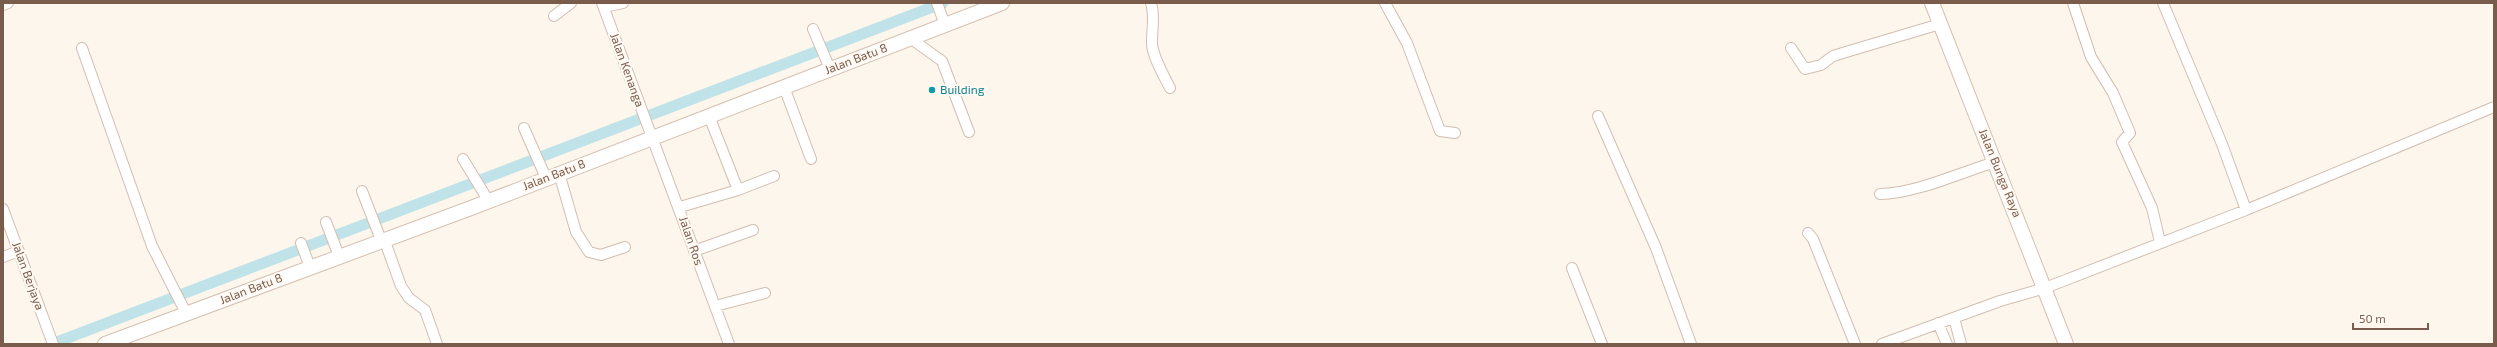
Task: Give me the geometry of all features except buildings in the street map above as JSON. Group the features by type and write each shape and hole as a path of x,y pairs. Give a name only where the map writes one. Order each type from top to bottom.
{"street":[{"path":"3,5 8,3"},
{"path":"554,16 571,3"},
{"path":"603,5 623,3"},
{"path":"937,3 943,19"},
{"name":"Jalan Batu 8","path":"105,344 183,307 310,267 337,251 382,240 486,195 549,174 650,134 709,116 784,87 828,64 910,38 943,19 978,7 1002,3"},
{"path":"1151,3 1154,25 1151,42 1160,68 1170,88"},
{"path":"1385,3 1407,43 1440,130 1455,132"},
{"name":"Jalan Bunga Raya","path":"1932,3 2066,344"},
{"path":"2073,3 2091,57 2113,93 2130,133 2122,142 2152,208 2160,242"},
{"path":"2163,3 2222,144 2246,210"},
{"name":"Jalan Kenanga","path":"603,5 650,134"},
{"path":"1791,48 1805,69 1813,68 1846,52 1940,24"},
{"path":"813,29 828,64"},
{"path":"910,38 942,61 969,132"},
{"path":"82,48 152,246 183,307"},
{"path":"784,87 811,159"},
{"path":"1882,344 2000,301 2045,288 2160,242 2246,210 2494,108"},
{"path":"709,116 738,190"},
{"path":"1598,116 1656,248 1667,283 1691,344"},
{"path":"524,128 533,149 549,174 576,232 589,252 601,255 625,247"},
{"name":"Jalan Ros","path":"650,134 680,207 694,251 729,344"},
{"path":"463,159 486,195"},
{"path":"1880,194 1892,194 1995,162"},
{"path":"680,207 738,190 774,176"},
{"path":"362,191 401,286 409,298 425,310 437,344"},
{"name":"Jalan Berjaya","path":"3,209 53,344"},
{"path":"326,222 337,251"},
{"path":"694,251 754,230"},
{"path":"1808,233 1813,239 1855,344"},
{"path":"303,248 310,267"},
{"path":"3,257 19,252"},
{"path":"1572,268 1602,344"},
{"path":"715,306 765,293"},
{"path":"1954,318 1961,344"},
{"path":"1938,323 1947,344"}],"waterway":[{"path":"52,344 943,3"}],"place":[{"name":"Building","path":"932,90"}]}
